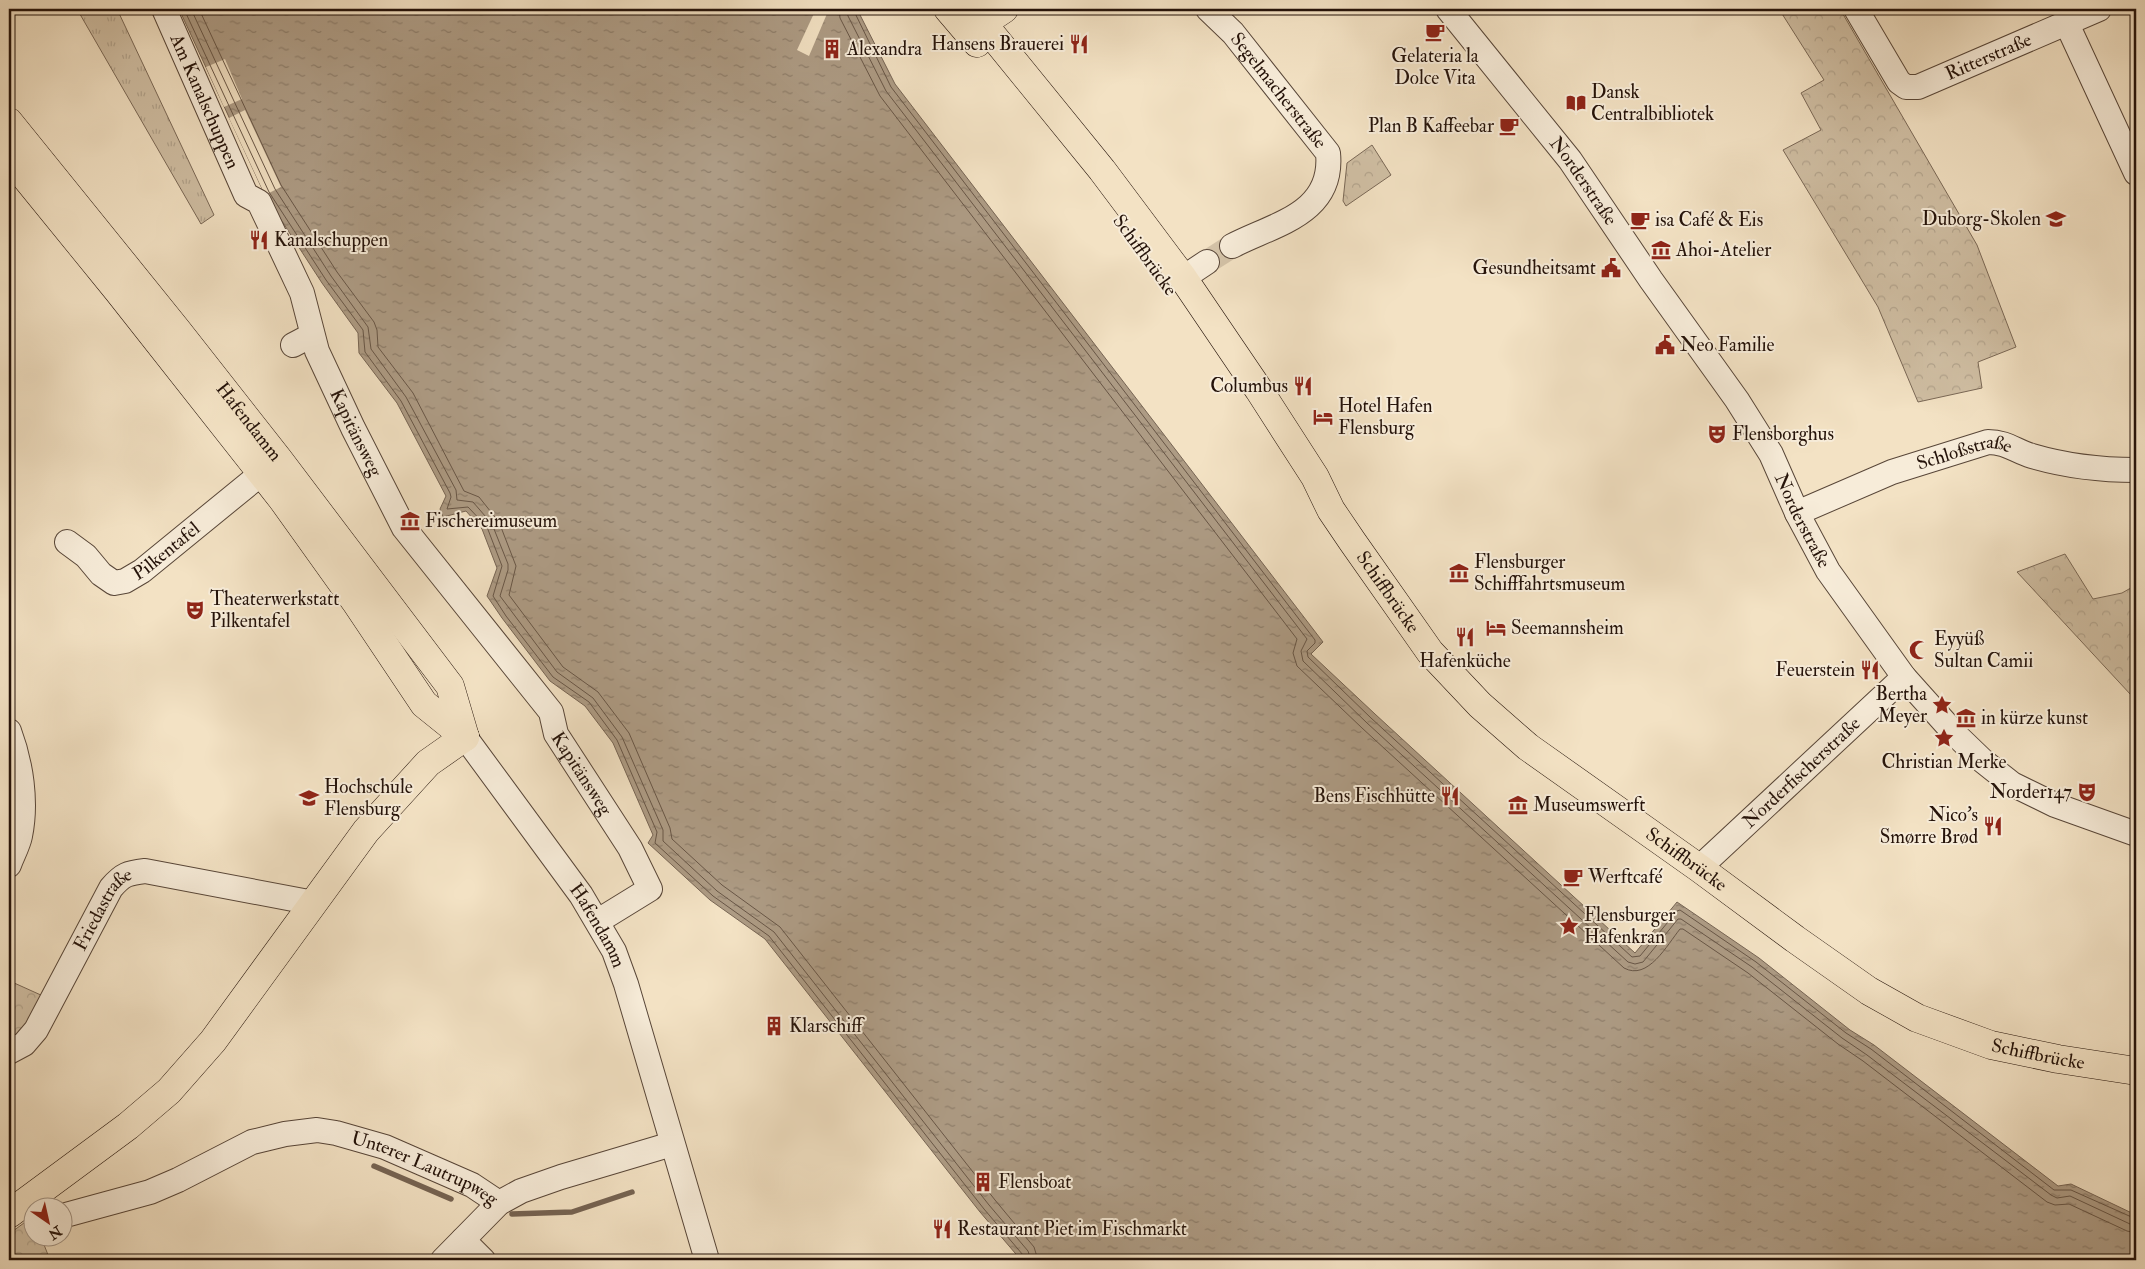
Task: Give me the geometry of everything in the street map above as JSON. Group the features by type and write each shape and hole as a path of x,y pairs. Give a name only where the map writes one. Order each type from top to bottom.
{"main road":[{"name":"Schiffbrücke","path":"948,9 985,17 1102,170 1224,335 1310,469 1331,510 1430,652 1480,705 1528,747 1699,868 1795,939 1870,991 1917,1018 1991,1045 2058,1059 2136,1071"},
{"name":"Schiffbrücke","path":"985,17 1088,178 1169,287 1306,484 1331,510"},
{"name":"Hafendamm","path":"9,122 279,460 450,686 464,737"},
{"name":"Hafendamm","path":"9,157 262,473 355,600 424,704 464,737"},
{"path":"9,1214 128,1126 169,1091 213,1041 366,831 428,763 464,737"}],"street":[{"name":"Am Kanalschuppen","path":"164,9 246,196"},
{"name":"Segelmacherstraße","path":"1208,9 1233,34 1328,153 1330,170 1322,190 1313,204 1292,218 1232,246"},
{"name":"Norderstraße","path":"1448,9 1570,160 1651,280 1738,400 1771,454 1797,513 1828,571 1904,677 1983,761 2012,784 2055,805 2136,834"},
{"name":"Ritterstraße","path":"1856,9 1899,82 1906,88 1918,88 2099,9"},
{"path":"2067,24 2136,173"},
{"name":"Kapitänsweg","path":"246,196 259,202 302,292 303,340 317,351 400,531 469,617 551,712 556,734 630,848 650,889 598,921"},
{"path":"1182,278 1207,262"},
{"name":"Schloßstraße","path":"1797,513 1892,472 1988,442 2001,442 2029,456 2096,470 2136,470"},
{"name":"Pilkentafel","path":"67,542 86,556 100,574 114,583 125,581 142,571 262,473"},
{"name":"Norderfischerstraße","path":"1699,868 1904,677"},
{"path":"9,731 21,776 22,799 20,837 9,866"},
{"name":"Hafendamm","path":"464,737 581,895 614,951 626,984 707,1260"},
{"name":"Friedastraße","path":"9,1052 24,1044 36,1030 112,888 127,873 146,871 314,903"},
{"name":"Unterer Lautrupweg","path":"72,1213 150,1192 178,1180 252,1142 285,1134 317,1122 336,1133 385,1147 472,1185 499,1203 521,1191 560,1177 672,1144"},
{"path":"444,1260 499,1203"},
{"path":"463,1240 484,1260"}],"green space":[{"path":"77,9 117,9 214,215 201,224"},
{"path":"1779,9 1840,9 1977,245 2016,347 1978,362 1982,388 1918,402 1878,307 1783,150 1821,130 1801,93 1824,80"},
{"path":"1372,145 1391,175 1346,206 1343,201 1347,163"},
{"path":"2065,554 2093,599 2122,593 2136,585 2136,692 2131,695 2017,572"},
{"path":"12,982 43,996 25,1028 9,1043 9,989"},
{"path":"22,1224 22,1246 45,1246 50,1260 9,1260 9,1234"}],"water":[{"path":"179,9 857,9 895,84 1323,642 1311,654 1635,953 1677,902 1759,958 1850,1030 1874,1045 2058,1186 2071,1184 2136,1215 2136,1260 1021,1260 980,1212 765,939 710,900 648,843 653,835 613,743 585,706 550,681 487,596 497,568 482,529 466,511 443,517 440,509 446,496 397,403 359,353 358,333 322,283 265,195"}],"pier":[{"path":"816,9 829,9 809,56 797,50"},
{"path":"225,59 242,99 224,107 206,67"},
{"path":"245,110 281,187 265,195 229,118"}],"waterway":[{"path":"374,1166 451,1199"},
{"path":"512,1214 572,1212 632,1192"}],"tunnel":[{"path":"1207,262 1232,246"}],"place":[{"name":"Gelateria la Dolce Vita","path":"1435,32"},
{"name":"Hansens Brauerei","path":"1079,44"},
{"name":"Alexandra","path":"832,49"},
{"name":"Dansk Centralbibliotek","path":"1576,103"},
{"name":"Plan B Kaffeebar","path":"1509,126"},
{"name":"Duborg-Skolen","path":"2056,219"},
{"name":"isa Café & Eis","path":"1640,220"},
{"name":"Kanalschuppen","path":"259,240"},
{"name":"Ahoi-Atelier","path":"1661,250"},
{"name":"Gesundheitsamt","path":"1611,268"},
{"name":"Neo Familie","path":"1665,345"},
{"name":"Columbus","path":"1303,386"},
{"name":"Hotel Hafen Flensburg","path":"1323,417"},
{"name":"Flensborghus","path":"1717,434"},
{"name":"Fischereimuseum","path":"410,521"},
{"name":"Flensburger Schifffahrtsmuseum","path":"1459,573"},
{"name":"Theaterwerkstatt Pilkentafel","path":"195,610"},
{"name":"Seemannsheim","path":"1496,628"},
{"name":"Hafenküche","path":"1465,637"},
{"name":"Eyyüß Sultan Camii","path":"1919,650"},
{"name":"Feuerstein","path":"1870,670"},
{"name":"Bertha Meyer","path":"1942,705"},
{"name":"in kürze kunst","path":"1966,718"},
{"name":"Christian Merke","path":"1944,738"},
{"name":"Norder147","path":"2087,792"},
{"name":"Bens Fischhütte","path":"1450,796"},
{"name":"Hochschule Flensburg","path":"309,798"},
{"name":"Museumswerft","path":"1518,805"},
{"name":"Nico's Smørre Brød","path":"1993,826"},
{"name":"Werftcafé","path":"1573,877"},
{"name":"Flensburger Hafenkran","path":"1569,926"},
{"name":"Klarschiff","path":"774,1026"},
{"name":"Flensboat","path":"983,1182"},
{"name":"Restaurant Piet im Fischmarkt","path":"942,1229"}]}
